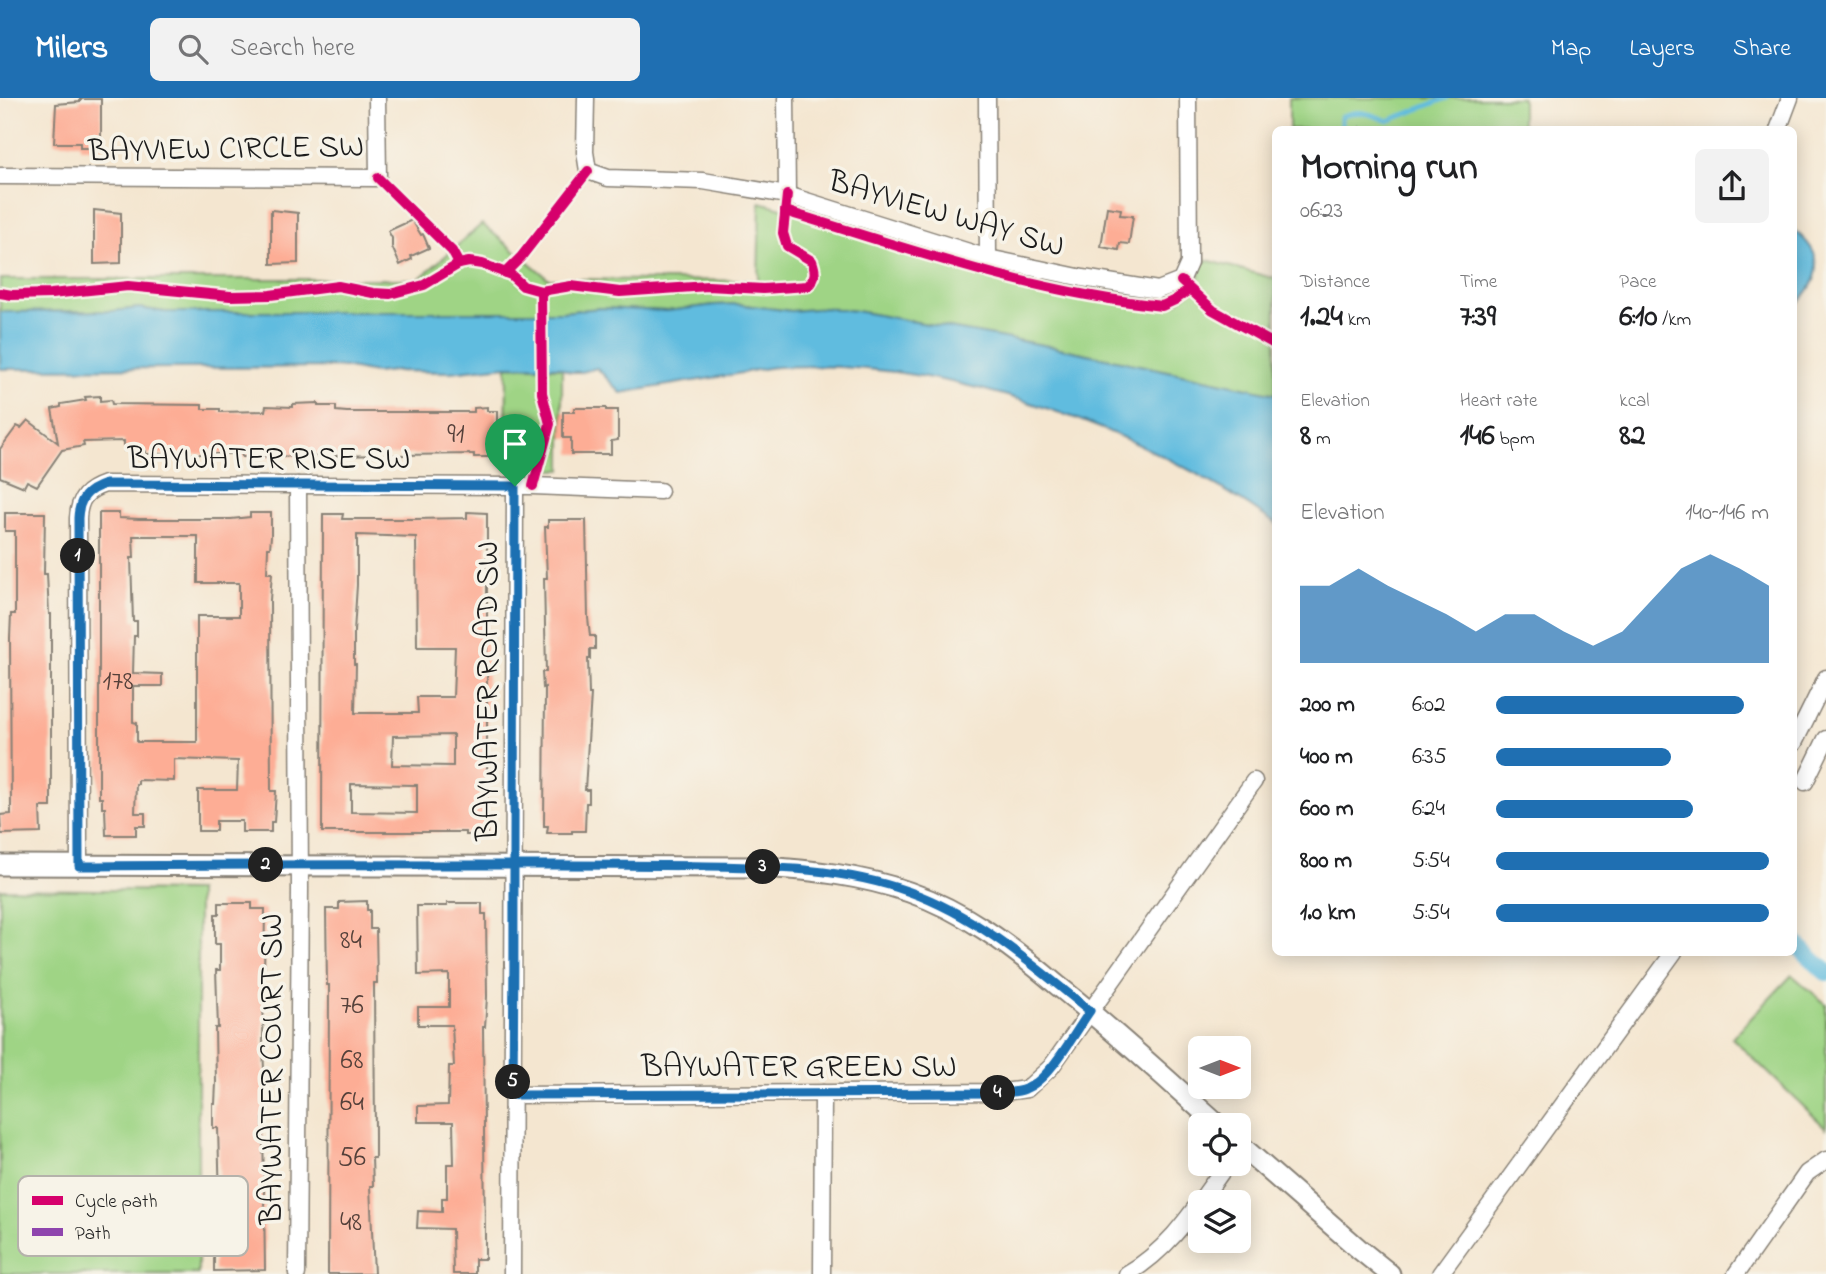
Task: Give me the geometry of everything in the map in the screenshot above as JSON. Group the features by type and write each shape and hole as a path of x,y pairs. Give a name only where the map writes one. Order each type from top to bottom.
{"street":[{"name":"BAYVIEW CIRCLE SW","path":"0,176 378,178 377,98"},
{"name":"BAYVIEW WAY SW","path":"586,98 585,152 588,172 608,178 703,181 787,195 988,258 1158,290 1181,281 1189,263 1188,98"},
{"path":"786,98 787,195"},
{"path":"987,98 988,258"},
{"path":"1779,126 1790,98"},
{"name":"BAYWATER RISE SW","path":"79,866 78,507 83,496 93,488 105,484 515,486 660,491"},
{"name":"BAYWATER COURT SW","path":"297,1274 300,865 298,485"},
{"name":"BAYWATER ROAD SW","path":"512,1274 515,486"},
{"path":"1797,737 1826,678"},
{"path":"1805,782 1826,739"},
{"name":"BAYWATER GREEN SW","path":"513,1095 1003,1093 1027,1089 1051,1067 1254,781"},
{"path":"0,865 762,867 815,870 860,877 911,892 959,914 1006,943 1090,1011 1205,1113"},
{"path":"1440,1274 1671,956"},
{"path":"822,1274 823,1093"},
{"path":"1251,1155 1349,1241 1391,1274"},
{"path":"1736,1274 1807,1172 1826,1160"},
{"path":"1127,1274 1146,1263 1171,1241 1218,1176"}],"green space":[{"path":"1289,98 1522,98 1522,126 1289,126"},
{"path":"760,202 867,232 972,267 1052,287 1175,304 1197,286 1203,259 1272,278 1272,393 1054,347 856,311 826,308 791,311 737,304 667,311 600,308 562,312 165,312 139,308 113,311 0,312 0,279 419,279 482,224 549,279 758,281"},
{"path":"507,366 562,368 562,470 506,469"},
{"path":"0,889 198,891 198,1176 18,1176 18,1256 198,1256 198,1274 0,1274"},
{"path":"1792,975 1826,1004 1826,1128 1732,1038"}],"water":[{"path":"1797,233 1812,249 1817,267 1811,287 1797,304"},
{"path":"737,304 791,311 826,308 856,311 1054,347 1272,393 1272,521 1165,457 1103,429 974,387 908,374 842,367 778,367 621,393 597,368 570,372 559,367 507,366 450,372 375,373 343,367 0,369 0,312 113,311 139,308 165,312 562,312 600,308 667,311"}],"building":[{"path":"80,99 101,99 101,148 80,148 80,143 54,143 56,104 80,102"},
{"path":"1107,207 1121,209 1120,215 1133,216 1129,244 1120,243 1119,250 1101,247"},
{"path":"94,210 121,213 121,263 94,264"},
{"path":"271,210 298,213 298,263 271,264"},
{"path":"412,220 421,235 423,234 429,248 411,256 412,259 400,265 388,231"},
{"path":"100,396 100,401 111,400 112,404 202,405 202,409 220,409 220,412 265,411 266,406 293,407 293,404 318,403 318,406 336,406 336,411 347,412 474,412 474,408 487,407 487,411 497,411 497,443 489,443 489,457 474,457 474,454 242,457 242,454 146,454 146,451 124,451 124,441 83,442 84,446 62,450 37,486 27,481 24,487 0,477 0,449 17,426 21,428 28,420 58,443 52,409 61,407 61,404 86,400 85,397"},
{"path":"574,408 618,410 618,440 611,441 611,454 571,454 571,438 563,438 563,412 574,412"},
{"path":"467,512 487,513 487,835 466,835 466,832 322,832 323,514 343,514 342,519 467,518","holes":["357,535 416,537 417,647 455,647 453,697 417,697 418,713 355,713","453,735 453,766 392,765 393,736","351,784 417,785 417,813 351,812"]},
{"path":"5,513 45,513 44,574 47,574 51,614 51,807 40,807 41,833 1,834 0,815 11,814 10,638 11,614 15,614 15,531 5,531"},
{"path":"99,513 119,513 119,518 139,519 231,519 250,517 250,513 271,513 267,573 272,573 271,791 276,791 271,832 242,832 242,821 216,821 216,831 198,831 198,790 237,790 238,761 174,759 174,781 138,780 135,813 145,813 145,826 136,826 136,835 106,835 105,808 102,808 102,798 99,798","holes":["133,536 198,536 198,583 239,583 239,616 197,616 197,742 137,742 137,723 133,722 133,686 162,686 162,674 133,673 134,636 137,636 137,621 133,621"]},
{"path":"548,520 586,520 588,618 590,636 595,636 595,649 590,649 588,659 591,694 585,790 589,790 589,803 586,803 585,831 572,833 547,833 548,826 544,826 545,687 543,688 542,672 546,672 544,578 547,578 545,527 548,527"},
{"path":"367,901 370,929 376,929 375,1158 372,1158 373,1186 370,1186 374,1274 328,1274 329,985 326,909 339,909 339,902"},
{"path":"219,903 252,903 252,909 265,909 265,1270 214,1271 214,1256 248,1256 248,1176 219,1176 218,1128 213,1128 215,1028 218,1028 216,970 220,970 220,944 215,944 215,914 219,914"},
{"path":"447,903 482,903 482,914 486,914 487,997 483,1027 485,1259 475,1259 475,1274 453,1274 452,1229 417,1228 418,1211 442,1212 442,1198 447,1198 447,1164 454,1164 453,1122 418,1122 418,1106 448,1105 449,1066 454,1066 452,1025 418,1025 418,1007 449,1007 449,974 418,975 417,906 447,906"}],"waterway":[{"path":"1341,126 1341,117 1347,114 1364,113 1388,121 1447,98"},
{"path":"1797,945 1826,972"}],"cycle path":[{"path":"505,273 521,257 588,171"},
{"path":"378,178 452,251 459,264"},
{"path":"0,293 51,294 128,286 230,296 270,295 338,286 390,294 424,285 459,264 469,262 511,275 523,286 541,291 571,286 620,292 708,286 763,289 808,286 814,274 812,261 787,246 783,233 787,195"},
{"path":"785,211 971,268 1066,291 1162,306 1189,290"},
{"path":"1181,281 1213,310 1272,343"},
{"path":"533,486 550,424 542,393 541,291"}],"route":[{"path":"515,486 105,484 93,488 83,496 78,507 79,866 300,865 354,865 408,865 461,865 514,865 636,865 762,867 815,870 860,877 911,892 959,914 1006,943 1090,1011 1051,1067 1040,1078 1027,1089 1003,1093 513,1095 514,990 514,889 514,865 514,841 515,486"}]}
